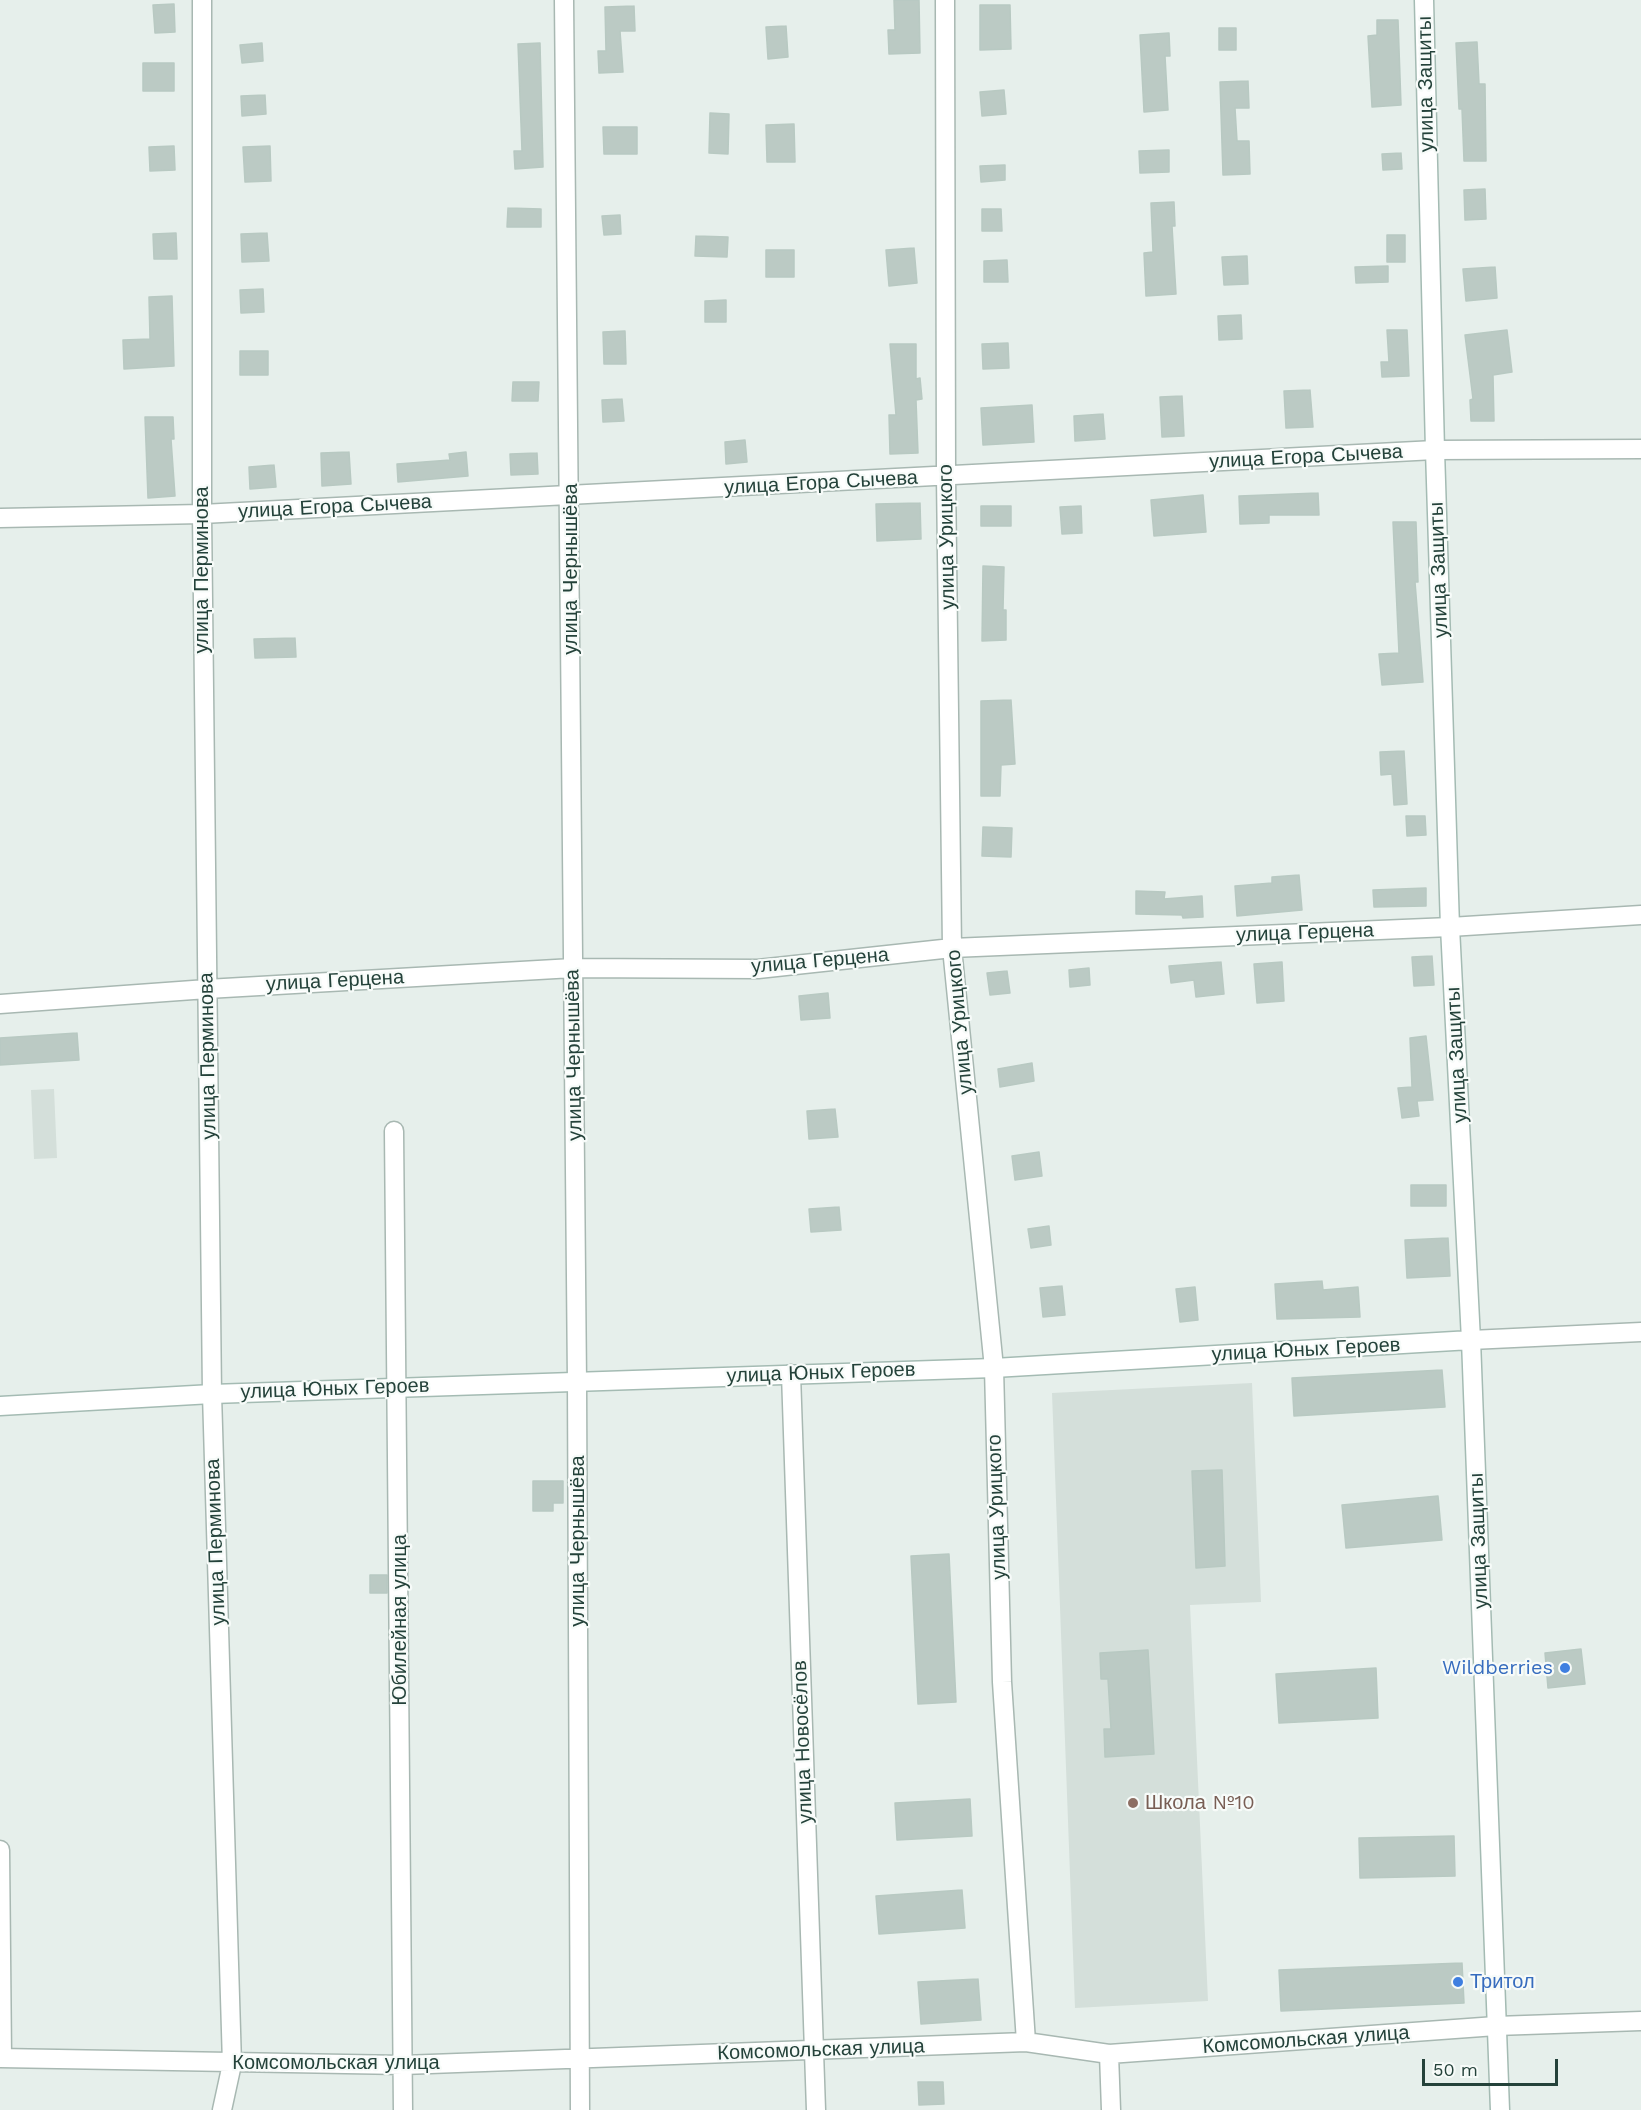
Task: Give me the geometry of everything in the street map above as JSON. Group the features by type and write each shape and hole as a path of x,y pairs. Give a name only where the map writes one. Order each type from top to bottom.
{"street":[{"name":"улица Перминова","path":"202,0 202,514 212,1394 232,2064 222,2110"},
{"name":"улица Чернышёва","path":"564,0 577,1381 580,2110"},
{"name":"улица Урицкого","path":"945,0 946,477 952,948 994,1368 1002,1682 1026,2042"},
{"name":"улица Защиты","path":"1424,0 1434,450 1450,927 1471,1340 1500,2110"},
{"name":"улица Егора Сычева","path":"0,518 202,514 1434,450 1641,449"},
{"name":"улица Герцена","path":"0,1004 207,989 573,968 758,969 952,948 1450,927 1641,915"},
{"name":"Юбилейная улица","path":"394,1131 403,2110"},
{"name":"улица Юных Героев","path":"0,1406 212,1394 994,1368 1641,1332"},
{"name":"улица Новосёлов","path":"791,1374 816,2110"},
{"path":"0,1850 1,2058"},
{"name":"Комсомольская улица","path":"1,2058 232,2064 403,2065 1026,2042 1109,2054 1496,2026 1641,2021"},
{"path":"1109,2054 1111,2110"}],"shaded area":[{"path":"54,1089 57,1158 34,1159 31,1090"},
{"name":"Школа №10","path":"1252,1383 1261,1602 1190,1605 1208,2001 1075,2008 1052,1393"}],"building":[{"path":"894,0 919,0 920,53 889,54 888,30 895,30"},
{"path":"174,4 175,32 155,33 153,5"},
{"path":"980,5 1010,5 1011,49 980,50"},
{"path":"634,6 635,31 620,31 623,72 599,73 598,51 606,51 605,7"},
{"path":"1377,20 1398,20 1401,105 1372,107 1368,36 1377,35"},
{"path":"786,26 788,57 768,59 766,27"},
{"path":"1219,28 1236,28 1236,50 1219,50"},
{"path":"1169,33 1170,56 1165,56 1168,110 1144,112 1140,35"},
{"path":"1477,42 1479,84 1485,84 1486,161 1464,161 1456,43"},
{"path":"262,43 263,61 242,63 240,45"},
{"path":"540,43 543,167 515,169 514,151 522,151 518,44"},
{"path":"143,63 174,63 174,91 143,91"},
{"path":"1248,81 1249,108 1235,108 1237,141 1249,141 1250,174 1223,175 1220,82"},
{"path":"1004,90 1006,114 982,116 980,92"},
{"path":"265,95 266,114 242,116 241,96"},
{"path":"710,113 729,114 728,154 709,153"},
{"path":"794,124 795,162 767,162 766,125"},
{"path":"603,127 637,127 637,154 604,154"},
{"path":"174,146 175,170 150,171 149,147"},
{"path":"270,146 271,181 245,182 243,147"},
{"path":"1169,150 1169,172 1140,173 1139,151"},
{"path":"1401,153 1402,169 1383,170 1382,154"},
{"path":"1005,165 1005,180 981,182 980,166"},
{"path":"1485,189 1486,219 1465,220 1464,190"},
{"path":"1174,202 1175,226 1172,226 1176,294 1146,296 1144,253 1153,252 1151,203"},
{"path":"508,208 541,209 541,227 507,227"},
{"path":"982,209 1001,209 1002,231 982,231"},
{"path":"620,215 621,234 604,235 602,216"},
{"path":"176,233 177,259 154,259 153,234"},
{"path":"267,233 269,261 242,262 241,234"},
{"path":"1387,235 1405,235 1405,262 1387,262"},
{"path":"696,236 728,237 727,257 695,256"},
{"path":"914,248 917,283 889,286 886,250"},
{"path":"766,250 794,250 794,277 766,277"},
{"path":"1247,256 1248,284 1224,285 1222,257"},
{"path":"1007,260 1008,282 984,282 984,261"},
{"path":"1388,266 1388,282 1356,283 1355,267"},
{"path":"1495,267 1497,298 1466,301 1463,269"},
{"path":"263,289 264,312 241,313 240,290"},
{"path":"172,296 174,366 124,369 123,340 150,339 149,297"},
{"path":"726,300 726,322 705,322 705,301"},
{"path":"1241,315 1242,339 1219,340 1218,316"},
{"path":"1387,330 1407,330 1409,376 1382,377 1381,362 1389,362"},
{"path":"1507,330 1512,372 1493,375 1494,421 1471,421 1470,400 1473,399 1465,335"},
{"path":"625,331 626,364 604,364 603,332"},
{"path":"1008,343 1009,368 983,369 982,344"},
{"path":"890,344 916,344 916,379 920,378 922,399 916,400 918,453 890,454 889,415 896,415"},
{"path":"240,351 268,351 268,375 240,375"},
{"path":"513,382 539,382 538,401 512,401"},
{"path":"1310,390 1313,427 1286,428 1284,391"},
{"path":"1182,396 1184,436 1162,437 1160,397"},
{"path":"622,399 624,421 603,422 602,400"},
{"path":"1032,405 1034,442 983,445 981,408"},
{"path":"1103,414 1105,439 1075,441 1074,416"},
{"path":"145,417 173,417 174,439 171,439 175,496 148,498"},
{"path":"745,440 747,462 726,464 725,442"},
{"path":"349,452 351,484 322,486 321,453"},
{"path":"466,452 468,476 398,482 397,464 450,460 449,454"},
{"path":"537,453 538,474 511,475 510,454"},
{"path":"274,465 276,487 250,489 249,467"},
{"path":"1318,493 1319,515 1269,515 1269,523 1240,524 1239,496"},
{"path":"1203,495 1206,532 1154,536 1151,500"},
{"path":"920,503 921,539 877,541 876,504"},
{"path":"981,506 1011,506 1011,526 981,526"},
{"path":"1081,506 1082,533 1062,534 1060,507"},
{"path":"1393,522 1416,522 1418,582 1415,582 1423,682 1382,685 1379,654 1399,653"},
{"path":"983,566 1004,567 1003,610 1006,610 1006,640 982,641"},
{"path":"295,638 296,657 255,658 254,639"},
{"path":"1011,700 1015,764 1001,765 1000,796 981,796 981,701"},
{"path":"1404,751 1407,804 1394,805 1392,774 1381,775 1380,752"},
{"path":"1406,816 1425,816 1426,835 1407,836"},
{"path":"983,827 1012,828 1011,857 982,856"},
{"path":"1299,875 1302,910 1237,916 1235,886 1272,883 1272,877"},
{"path":"1426,888 1426,906 1374,907 1373,890"},
{"path":"1136,891 1165,892 1164,899 1202,896 1203,917 1183,918 1182,915 1136,914"},
{"path":"1432,956 1434,985 1414,986 1412,957"},
{"path":"1221,962 1224,994 1196,997 1194,980 1171,983 1169,966"},
{"path":"1282,962 1284,1001 1257,1003 1254,964"},
{"path":"1089,968 1090,985 1070,987 1069,970"},
{"path":"1007,971 1010,993 990,995 987,973"},
{"path":"828,993 830,1018 801,1020 799,996"},
{"path":"77,1033 79,1060 0,1065 0,1038"},
{"path":"1426,1036 1433,1100 1417,1101 1419,1116 1402,1118 1398,1088 1412,1087 1410,1038"},
{"path":"1032,1063 1034,1081 1000,1087 998,1069"},
{"path":"835,1109 838,1137 809,1139 807,1111"},
{"path":"1039,1152 1042,1176 1015,1180 1012,1156"},
{"path":"1411,1185 1446,1185 1446,1206 1411,1206"},
{"path":"839,1207 841,1230 811,1232 809,1209"},
{"path":"1049,1226 1051,1245 1031,1248 1028,1229"},
{"path":"1448,1238 1450,1276 1407,1278 1405,1240"},
{"path":"1322,1281 1323,1290 1358,1287 1360,1317 1277,1319 1275,1284"},
{"path":"1062,1286 1065,1315 1043,1317 1040,1288"},
{"path":"1195,1287 1198,1320 1180,1322 1176,1289"},
{"path":"1442,1370 1445,1407 1294,1416 1292,1378"},
{"path":"1222,1470 1225,1566 1196,1568 1192,1471"},
{"path":"533,1481 563,1481 563,1503 553,1503 553,1511 533,1511"},
{"path":"1438,1496 1442,1540 1346,1548 1342,1505"},
{"path":"949,1554 956,1702 918,1704 911,1556"},
{"path":"370,1575 387,1575 387,1593 370,1593"},
{"name":"Wildberries","path":"1581,1649 1585,1684 1548,1688 1545,1653"},
{"path":"1148,1650 1154,1754 1105,1757 1104,1729 1111,1729 1108,1679 1101,1679 1100,1653"},
{"path":"1376,1668 1378,1718 1279,1723 1276,1674"},
{"path":"970,1799 972,1836 897,1840 895,1803"},
{"path":"1454,1836 1455,1876 1360,1878 1359,1838"},
{"path":"962,1890 965,1928 879,1934 876,1896"},
{"path":"1462,1963 1464,2003 1281,2011 1279,1970"},
{"path":"978,1979 981,2020 921,2024 918,1982"},
{"path":"918,2082 943,2082 944,2104 919,2105"}],"place":[{"name":"Wildberries","path":"1565,1668"},
{"name":"Школа №10","path":"1133,1803"},
{"name":"Тритол","path":"1458,1982"}]}
